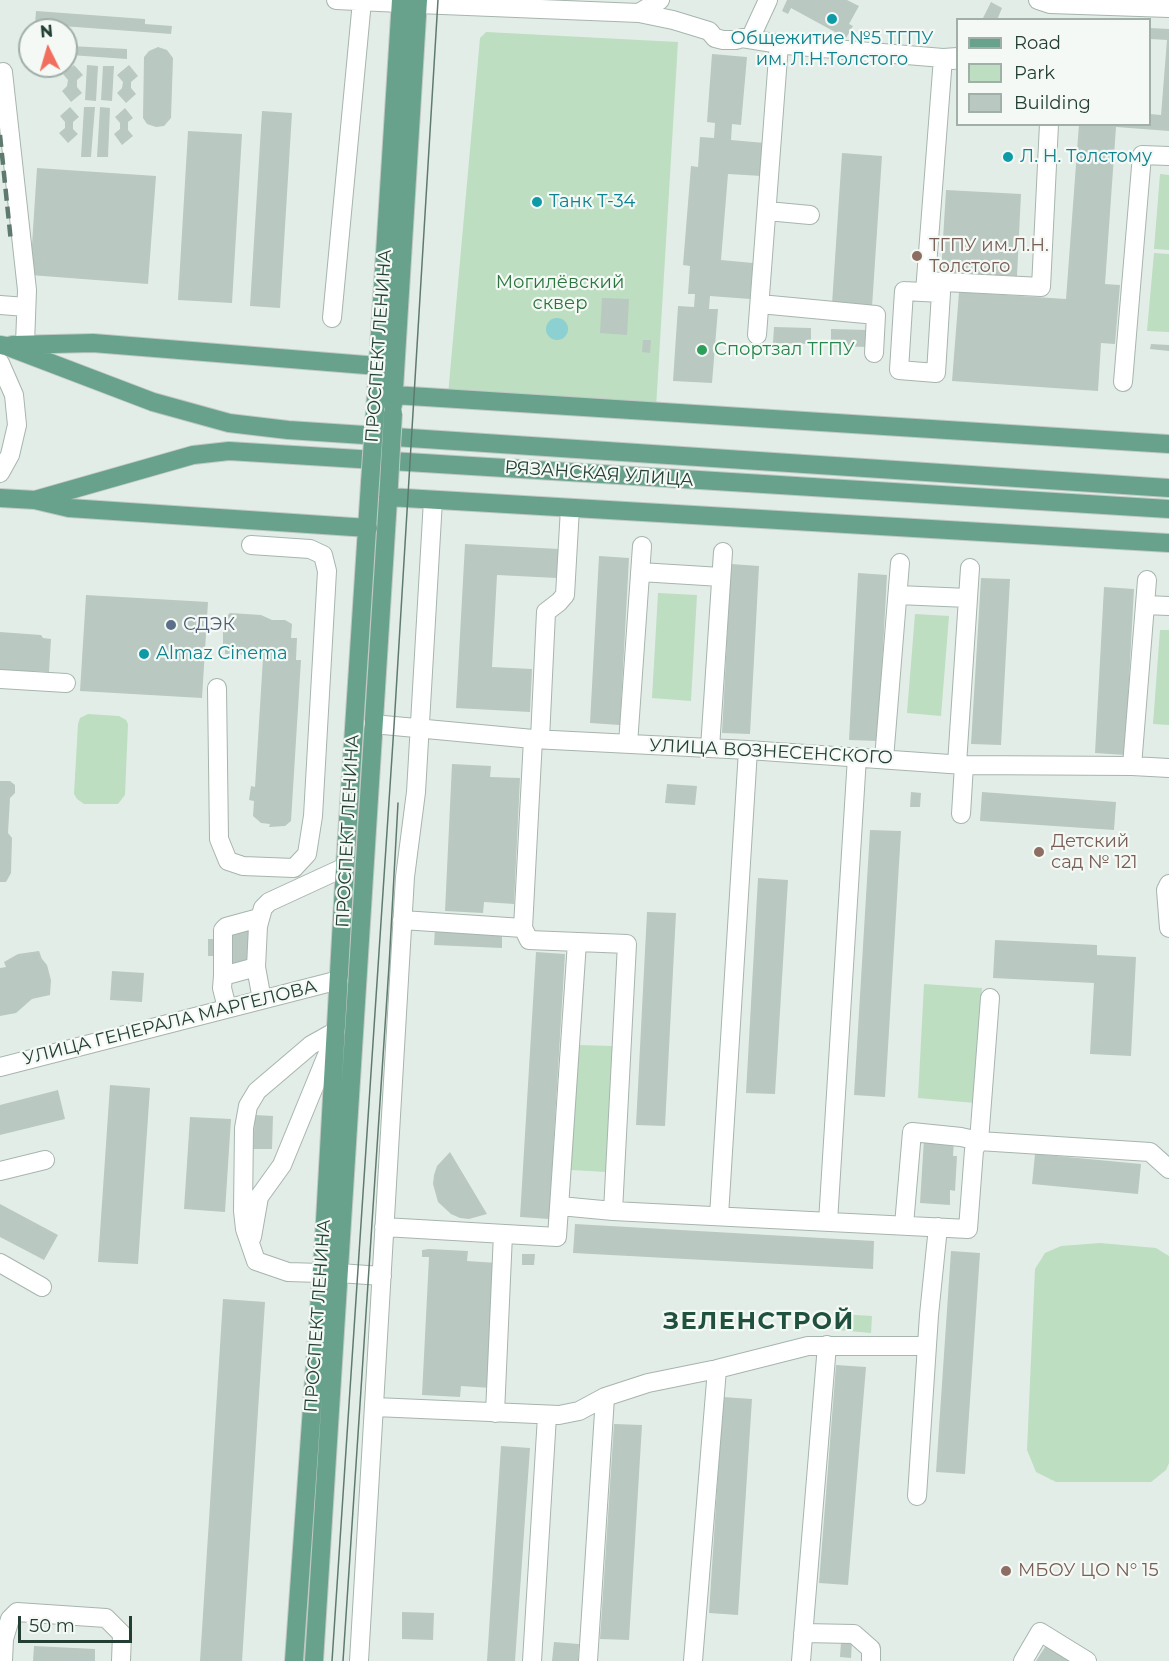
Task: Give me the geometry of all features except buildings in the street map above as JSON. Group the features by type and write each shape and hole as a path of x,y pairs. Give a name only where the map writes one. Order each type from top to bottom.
{"main road":[{"name":"ПРОСПЕКТ ЛЕНИНА","path":"314,1661 330,1273 336,1031 348,978 345,867 370,483 387,406 378,366 409,2"},
{"name":"ПРОСПЕКТ ЛЕНИНА","path":"294,1661 330,1273 348,978 373,724 388,490 387,406 409,2"},
{"path":"2,351 25,344 93,343 378,366"},
{"name":"РЯЗАНСКАЯ УЛИЦА","path":"2,351 153,402 229,423 288,430 1169,488"},
{"path":"387,406 1169,444"},
{"name":"РЯЗАНСКАЯ УЛИЦА","path":"35,500 193,455 229,451 1169,509"},
{"path":"388,490 433,500 1169,543"},
{"path":"0,498 35,500 69,508 368,528"}],"street":[{"path":"336,0 640,7 709,31 715,38 723,40 746,38 779,44 952,59 925,287"},
{"path":"640,7 660,0"},
{"path":"746,38 768,0"},
{"path":"332,318 362,1"},
{"path":"1044,8 1109,3 1136,13 1169,8"},
{"path":"757,335 779,44"},
{"path":"0,74 3,72 27,290 25,344"},
{"path":"925,287 941,294 936,373 899,370 904,291 925,287 1041,287 1049,126"},
{"path":"1124,382 1142,155 1169,156"},
{"path":"767,211 810,215"},
{"path":"760,304 876,315 874,353"},
{"path":"0,306 26,307"},
{"path":"0,473 10,455 17,424 14,395 2,351"},
{"path":"358,1661 375,1407 402,920 416,792 433,500"},
{"path":"570,508 565,595 546,612 523,928 529,940 627,944 614,1211"},
{"path":"218,688 219,839 228,861 243,866 294,868 307,854 313,816 327,572 323,555 310,549 251,544"},
{"path":"628,744 642,546"},
{"path":"710,748 723,552"},
{"path":"884,759 900,563"},
{"path":"961,814 970,568"},
{"path":"640,572 721,577"},
{"path":"1132,766 1146,579"},
{"path":"898,595 968,598"},
{"path":"1145,604 1169,606"},
{"path":"0,679 66,683"},
{"name":"УЛИЦА ВОЗНЕСЕНСКОГО","path":"373,724 536,739 748,750 961,765 1169,768"},
{"path":"719,1216 748,750"},
{"path":"828,1222 857,757"},
{"path":"262,1000 256,967 259,918 263,908 269,902 345,867"},
{"path":"294,868 302,887"},
{"path":"1169,884 1166,890 1169,928"},
{"path":"227,1008 222,988 223,930 226,927 259,918"},
{"path":"402,920 523,928"},
{"path":"384,1227 557,1237 577,942"},
{"path":"223,976 256,967"},
{"name":"УЛИЦА ГЕНЕРАЛА МАРГЕЛОВА","path":"0,1067 348,978"},
{"path":"560,1206 614,1211 968,1229 974,1150 979,1141 990,998"},
{"path":"336,1031 311,1045 256,1091 248,1106 244,1128 243,1210 245,1229 255,1261 288,1272 382,1275"},
{"path":"250,1248 259,1197 282,1166 312,1096 336,1031"},
{"path":"904,1225 912,1132 979,1141 1150,1152 1169,1169"},
{"path":"0,1171 45,1160"},
{"path":"917,1496 938,1227"},
{"path":"495,1413 503,1234"},
{"path":"0,1263 42,1287"},
{"path":"801,1661 827,1345"},
{"path":"375,1407 547,1416 570,1413 605,1397 648,1383 717,1369 808,1346 927,1346"},
{"path":"693,1661 717,1369"},
{"path":"588,1661 605,1397"},
{"path":"532,1661 547,1416"},
{"path":"3,1661 5,1618 17,1612 106,1618 122,1634 121,1661"},
{"path":"1023,1661 1040,1632 1087,1661"},
{"path":"803,1633 854,1634 871,1649 871,1661"}],"green space":[{"name":"Могилёвский сквер","path":"486,32 678,42 656,408 448,395 480,38"},
{"path":"1160,174 1169,175 1169,250 1154,249"},
{"path":"1154,253 1169,254 1169,332 1147,331"},
{"path":"658,593 697,595 691,701 652,698"},
{"path":"915,614 949,616 941,716 907,713"},
{"path":"1160,630 1169,630 1169,725 1153,724"},
{"path":"88,714 119,716 128,724 125,795 118,804 84,804 74,794 78,724 80,718"},
{"path":"924,984 982,988 975,1103 918,1098"},
{"path":"578,1045 613,1046 606,1172 571,1170"},
{"path":"1100,1243 1156,1248 1169,1256 1169,1463 1166,1470 1151,1482 1056,1482 1036,1472 1027,1450 1035,1269 1045,1253 1061,1246"},
{"path":"838,1314 872,1316 871,1333 837,1330"}],"water":[{"path":"557,318 567,325 568,329 561,339 557,340 547,333 546,329 553,319"}],"tram line":[{"path":"332,1661 394,726 438,0"},
{"path":"343,1661 398,803"}],"railway":[{"path":"0,135 11,242"}],"place":[{"name":"Общежитие №5 ТГПУ им. Л.Н.Толстого","path":"832,19"},
{"name":"Л. Н. Толстому","path":"1008,157"},
{"name":"Танк Т-34","path":"537,202"},
{"name":"ТГПУ им.Л.Н. Толстого","path":"917,256"},
{"name":"Спортзал ТГПУ","path":"702,350"},
{"name":"СДЭК","path":"171,625"},
{"name":"Almaz Cinema","path":"144,654"},
{"name":"Детский сад № 121","path":"1039,852"},
{"name":"МБОУ ЦО N° 15","path":"1006,1571"}],"district":[{"name":"ЗЕЛЕНСТРОЙ","path":"759,1322"}]}
